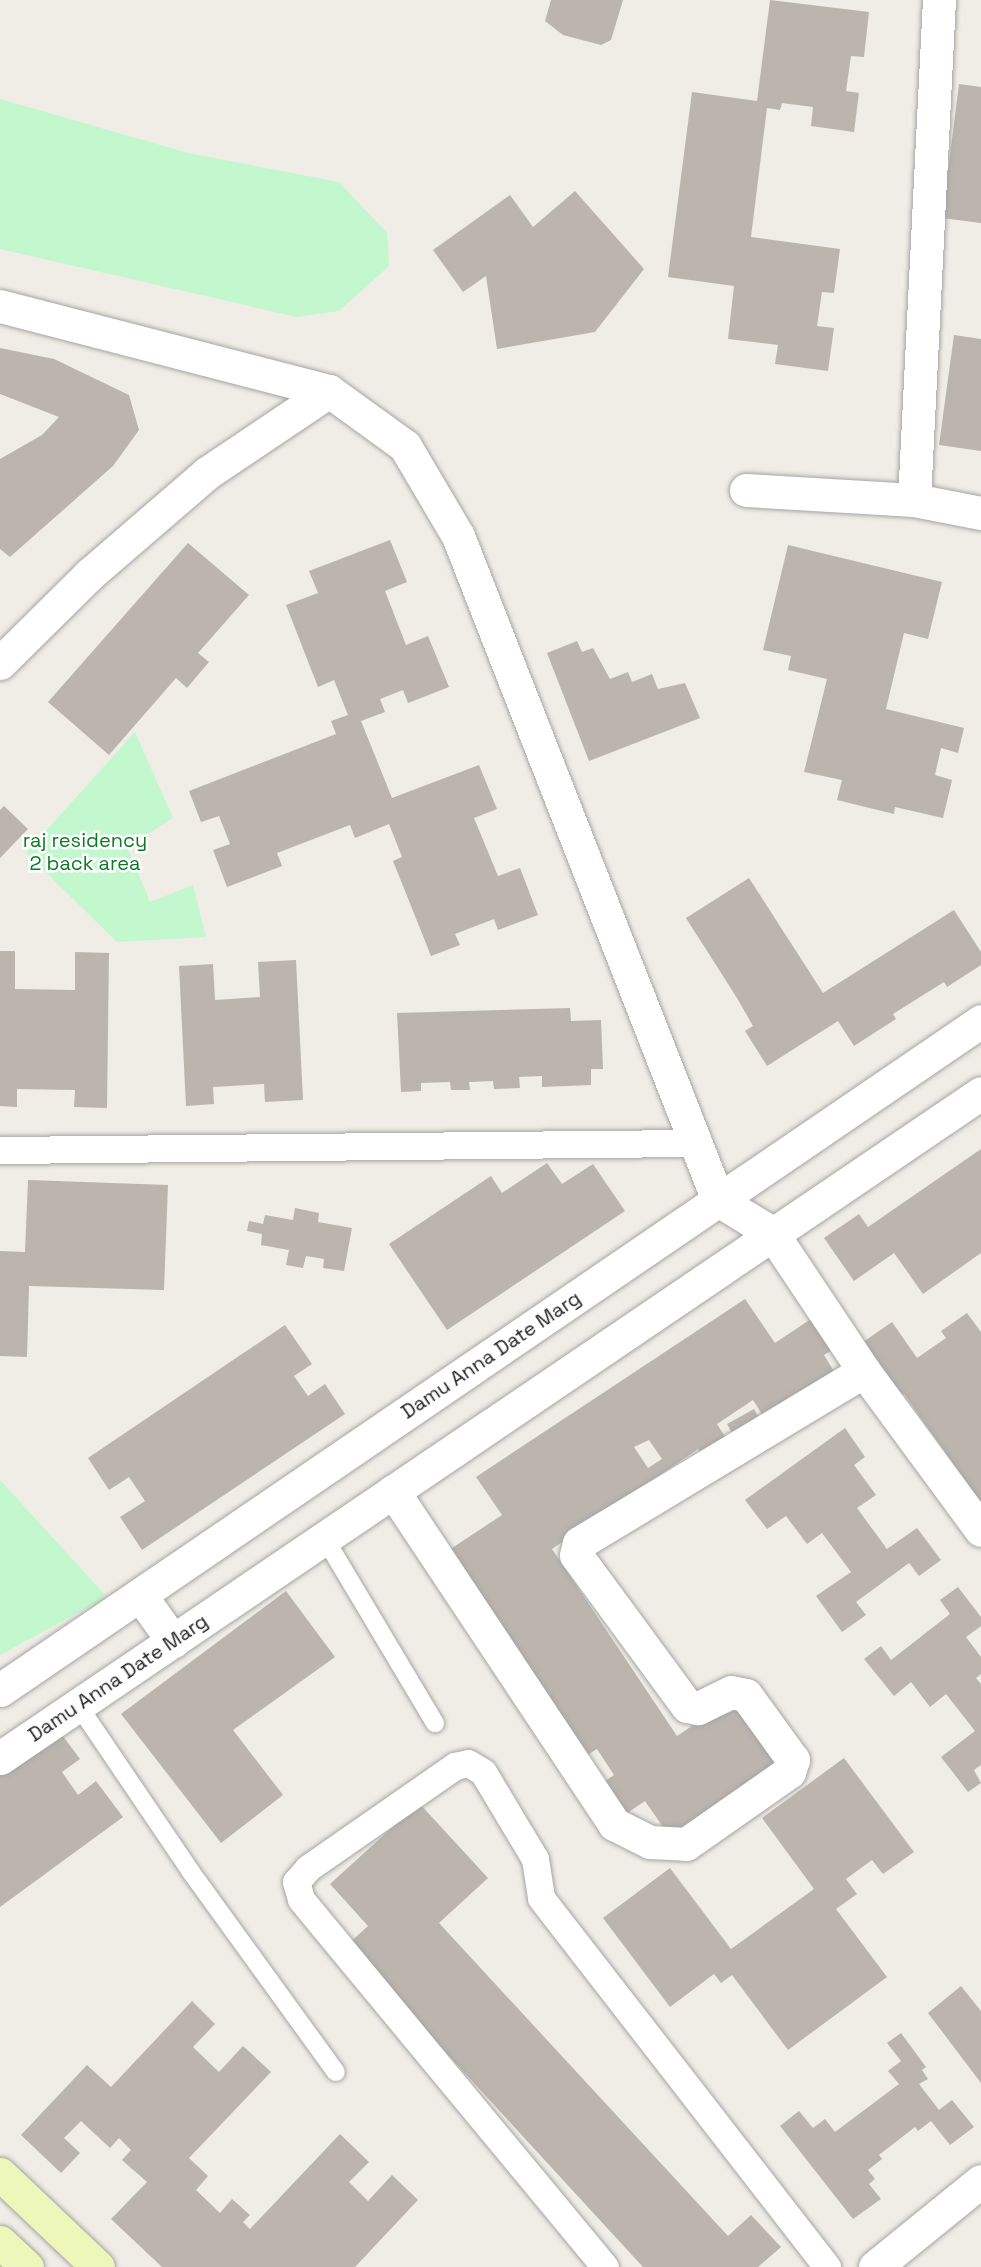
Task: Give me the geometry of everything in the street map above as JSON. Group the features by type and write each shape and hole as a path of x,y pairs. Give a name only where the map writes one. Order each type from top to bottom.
{"main road":[{"path":"0,2174 98,2267"},
{"path":"0,2242 27,2267"}],"street":[{"path":"914,500 939,0"},
{"path":"0,306 329,391 405,446 458,536 718,1200 772,1233 864,1371 981,1530"},
{"path":"0,663 90,574 207,473 329,391"},
{"path":"746,490 914,500 981,513"},
{"name":"Damu Anna Date Marg","path":"0,1690 981,1021"},
{"name":"Damu Anna Date Marg","path":"0,1758 981,1093"},
{"path":"0,1150 696,1143"},
{"path":"393,1491 614,1824 650,1842 686,1844 789,1772 793,1760 746,1695 731,1692 698,1708 687,1706 576,1555 579,1543 864,1371"},
{"path":"140,1595 173,1641"},
{"path":"605,2267 301,1899 296,1882 308,1868 455,1766 468,1763 483,1772 535,1859 541,1898 827,2267"},
{"path":"874,2267 981,2181"}],"lane":[{"path":"324,1537 435,1723"},
{"path":"78,1706 191,1872 336,2072"}],"green space":[{"path":"0,99 188,153 339,182 387,233 389,266 339,311 297,317 0,249"},
{"name":"raj residency 2 back area","path":"135,732 173,818 127,847 150,902 193,885 206,937 117,942 26,853"},
{"path":"0,1480 107,1597 0,1655"}],"building":[{"path":"551,0 623,0 611,40 601,45 563,35 545,21"},
{"path":"770,0 869,12 864,57 851,56 846,91 859,93 854,132 811,126 813,107 782,103 780,110 767,108 751,237 840,249 834,293 822,292 817,326 834,328 828,371 775,364 778,345 728,339 734,286 668,277 692,92 757,101"},
{"path":"959,84 981,87 981,223 942,218"},
{"path":"575,191 644,269 595,332 497,349 486,276 463,292 433,250 510,195 533,227"},
{"path":"954,335 981,339 981,451 939,445"},
{"path":"0,348 54,359 129,395 139,430 113,466 10,557 0,549 0,459 42,435 59,417 0,394"},
{"path":"390,540 407,582 385,591 406,645 428,636 449,687 408,703 403,690 380,699 385,712 361,721 392,798 479,765 497,809 474,818 498,876 520,868 538,915 498,930 494,919 455,934 460,945 431,956 393,861 402,857 389,824 355,838 350,825 277,853 282,866 227,887 213,850 230,844 219,816 201,822 189,791 336,734 331,721 348,715 334,680 318,687 286,605 318,593 309,571"},
{"path":"188,543 249,595 198,653 209,662 187,688 176,678 109,755 48,702"},
{"path":"788,545 942,582 928,639 904,633 886,709 964,728 958,753 941,748 935,775 952,780 943,818 895,807 894,814 837,800 842,780 804,772 827,679 788,670 791,656 763,650"},
{"path":"577,641 582,652 593,648 610,679 628,672 632,682 652,674 658,689 685,683 700,718 589,761 547,653"},
{"path":"4,806 28,829 0,858 0,810"},
{"path":"749,878 823,993 954,910 981,952 981,965 947,987 944,982 893,1014 896,1019 854,1046 838,1021 767,1066 745,1031 753,1026 686,918"},
{"path":"0,951 15,951 15,989 75,990 75,952 109,953 107,1108 74,1107 75,1090 17,1089 17,1107 0,1106"},
{"path":"296,960 303,1100 265,1102 264,1084 213,1087 214,1104 186,1106 179,966 213,964 215,1000 260,997 258,962"},
{"path":"570,1008 571,1021 601,1020 603,1069 591,1069 591,1085 542,1087 542,1076 519,1077 520,1088 494,1089 493,1081 469,1082 470,1090 451,1090 450,1082 421,1083 421,1091 401,1092 397,1013"},
{"path":"981,1149 981,1253 923,1294 894,1253 854,1281 824,1238 859,1214 868,1227"},
{"path":"547,1163 562,1184 593,1164 625,1211 447,1330 389,1244 491,1176 502,1193"},
{"path":"28,1180 168,1185 164,1290 29,1286 27,1357 0,1356 0,1251 25,1252"},
{"path":"295,1208 319,1213 318,1222 352,1228 344,1271 323,1268 324,1259 306,1256 303,1268 286,1265 289,1250 261,1245 262,1234 247,1231 249,1221 263,1224 265,1215 293,1220"},
{"path":"745,1299 775,1343 811,1319 832,1350 824,1355 835,1373 765,1419 753,1400 717,1424 729,1443 704,1459 698,1449 552,1549 677,1736 732,1699 779,1770 672,1840 645,1801 614,1822 593,1789 614,1775 597,1749 581,1759 443,1554 502,1515 476,1477","holes":["649,1440 662,1459 648,1468 634,1447"]},
{"path":"967,1313 981,1332 981,1503 904,1394 891,1402 853,1349 892,1322 917,1358 946,1338 941,1331"},
{"path":"285,1325 312,1364 294,1376 308,1396 325,1384 345,1414 142,1550 120,1517 145,1501 129,1477 109,1490 88,1458"},
{"path":"754,1409 763,1425 736,1440 727,1424"},
{"path":"845,1428 865,1457 854,1465 876,1495 857,1508 887,1549 917,1528 941,1560 919,1576 909,1563 856,1602 866,1615 842,1632 816,1596 851,1572 822,1533 807,1544 786,1516 767,1529 745,1500"},
{"path":"958,1587 981,1617 981,1626 966,1637 981,1657 981,1674 976,1678 981,1684 981,1765 974,1770 981,1783 968,1792 941,1757 975,1731 946,1694 930,1707 911,1682 894,1696 864,1659 881,1646 891,1660 950,1614 940,1600"},
{"path":"286,1591 335,1657 233,1730 283,1795 221,1843 121,1714"},
{"path":"57,1728 80,1759 62,1772 78,1795 96,1781 123,1817 0,1907 0,1770"},
{"path":"844,1758 914,1852 883,1874 872,1860 846,1879 857,1894 836,1909 887,1977 788,2050 732,1975 721,1983 714,1974 670,2007 603,1918 670,1868 731,1949 814,1889 762,1818"},
{"path":"419,1803 488,1878 439,1923 728,2236 751,2215 781,2247 758,2267 643,2267 347,1945 368,1926 330,1884"},
{"path":"961,1986 981,2011 981,2083 928,2013"},
{"path":"192,2001 215,2024 193,2047 219,2072 243,2046 271,2072 189,2158 208,2176 196,2190 220,2213 232,2199 250,2215 243,2222 250,2229 340,2134 369,2162 349,2182 368,2201 392,2175 418,2200 355,2267 162,2267 111,2219 147,2182 122,2160 131,2150 119,2138 110,2148 81,2121 64,2138 80,2153 61,2173 21,2135 87,2065 111,2087"},
{"path":"901,2033 926,2067 922,2070 928,2079 919,2084 939,2110 952,2100 974,2127 950,2145 931,2121 918,2131 915,2127 879,2155 882,2159 868,2170 875,2179 869,2184 881,2199 853,2219 780,2126 799,2111 813,2128 825,2119 835,2132 899,2084 888,2071 901,2061 887,2043"}]}
